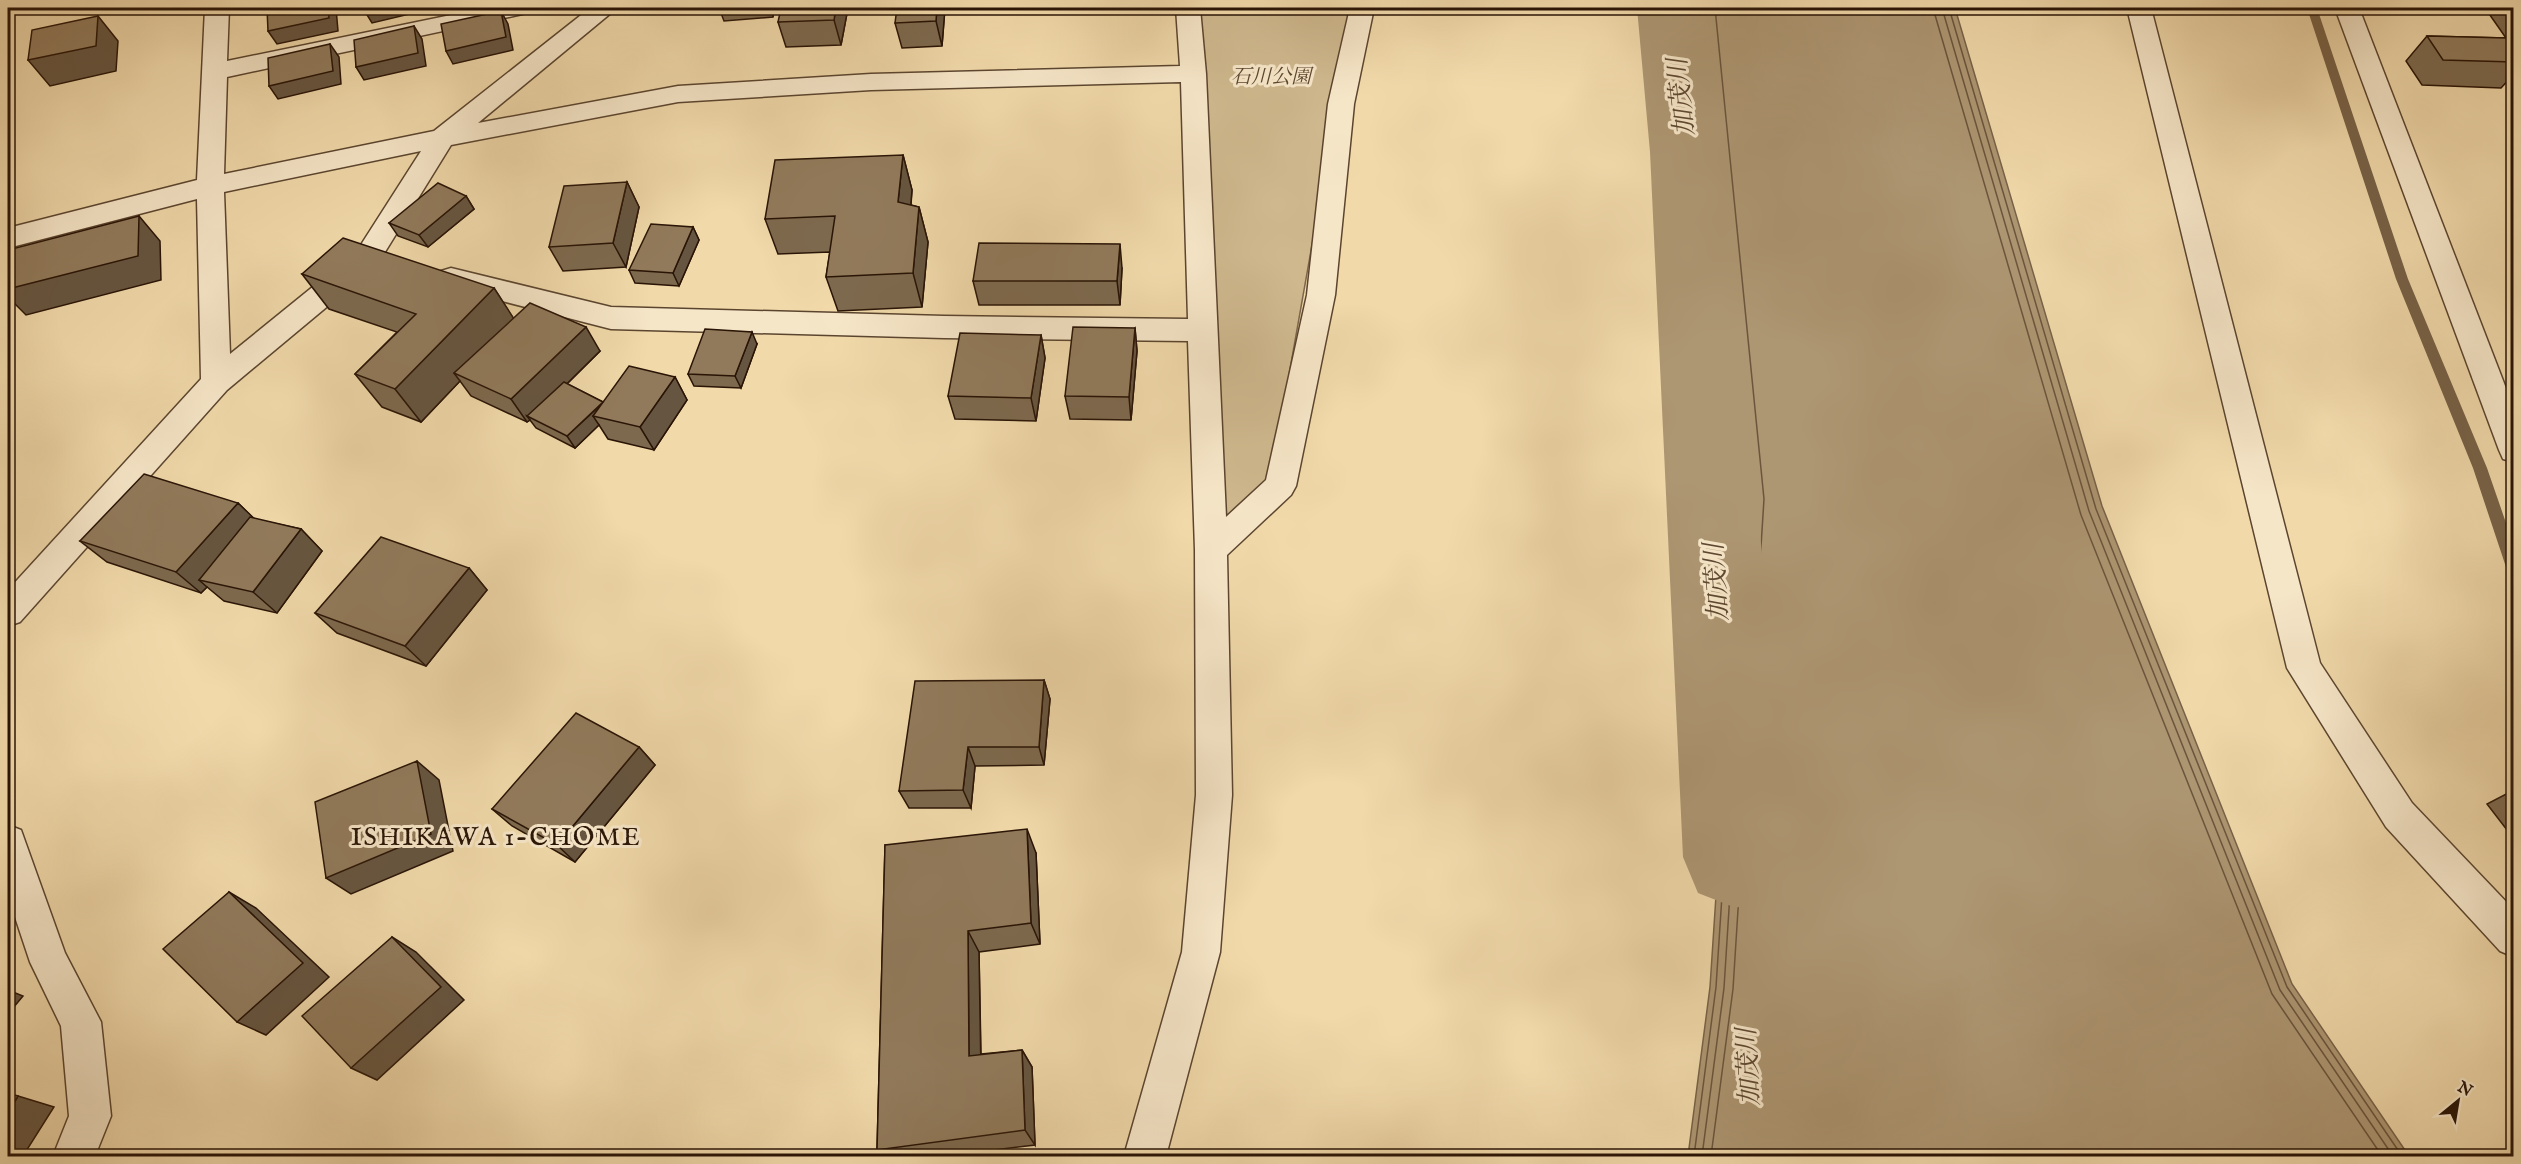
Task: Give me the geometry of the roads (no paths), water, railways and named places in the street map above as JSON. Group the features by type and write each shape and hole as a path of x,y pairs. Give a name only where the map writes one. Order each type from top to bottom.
{"street":[{"path":"216,382 210,186 217,8"},
{"path":"215,72 518,8"},
{"path":"8,612 216,382 378,260 442,138 604,8"},
{"path":"1145,1156 1201,952 1214,795 1211,550 1193,74 1188,8"},
{"path":"1211,550 1280,486 1321,295 1341,104 1362,8"},
{"path":"2139,8 2304,668 2399,815 2514,938"},
{"path":"2347,8 2514,450"},
{"path":"8,238 210,186 442,138 678,94 871,82 1193,74"},
{"path":"425,272 611,318 944,327 1203,330"},
{"path":"8,842 49,962 81,1022 90,1116 74,1156"}],"water":[{"path":"1693,8 1955,8 2102,506 2292,984 2409,1156 1688,1156 1710,987 1742,499"}],"waterway":[{"name":"加茂川","path":"1672,8 1688,152 1736,857"},
{"path":"2312,8 2402,279 2480,468 2514,570"}],"district":[{"name":"ISHIKAWA 1-CHOME","path":"496,837"}],"park label":[{"name":"石川公園","path":"1271,77"}]}
